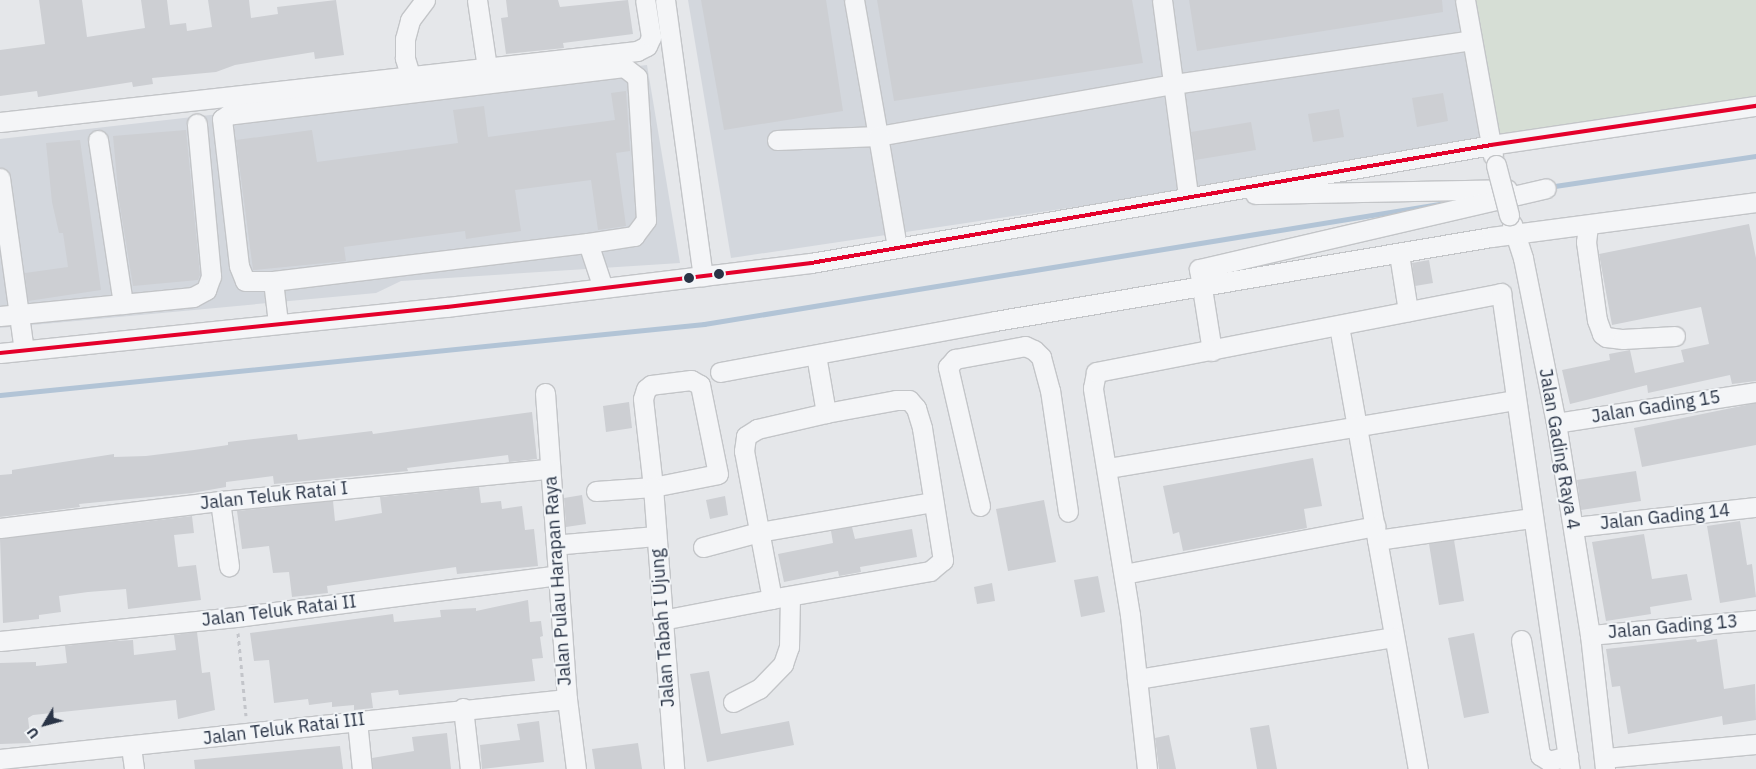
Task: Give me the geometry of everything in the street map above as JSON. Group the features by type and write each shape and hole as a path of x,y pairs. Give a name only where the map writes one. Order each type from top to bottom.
{"street":[{"path":"410,78 405,58 405,38 410,20 425,0"},
{"path":"477,0 486,68"},
{"path":"0,122 199,97 410,78 637,51 647,46 651,37 645,0"},
{"path":"665,0 702,276"},
{"path":"854,0 897,247"},
{"path":"1162,0 1188,196"},
{"name":"Jalan Gading Raya 4","path":"1464,0 1491,145 1522,258 1556,422 1590,635 1605,764"},
{"path":"777,140 878,136 1174,84 1472,40"},
{"path":"624,67 637,77 646,220 634,236 274,281 250,282 241,278 221,126 224,116 624,67"},
{"path":"0,353 603,288 811,263 1188,196 1491,145 1756,106"},
{"path":"0,316 193,297 206,290 211,276 197,124"},
{"path":"98,140 123,304"},
{"path":"0,178 24,350"},
{"path":"720,372 995,321 1201,279 1546,188 1188,196"},
{"path":"1201,279 1400,254 1515,235 1756,202"},
{"path":"1588,226 1586,242 1597,320 1602,334 1606,337 1622,339 1675,336"},
{"path":"588,243 603,288"},
{"path":"1400,254 1408,311"},
{"path":"1201,279 1212,352"},
{"path":"274,281 278,323"},
{"path":"1147,769 1124,574 1108,468 1093,388 1096,372 1212,352 1501,293 1532,518 1569,762 1548,761 1540,755 1521,640"},
{"path":"995,321 996,350"},
{"path":"1339,326 1418,769"},
{"path":"980,506 948,367 954,359 1025,346 1034,350 1040,357 1050,390 1068,512"},
{"path":"816,355 826,413"},
{"name":"Jalan Tabah I Ujung","path":"653,487 718,474 703,392 691,380 651,385 646,389 643,399 653,487 674,769"},
{"name":"Jalan Gading 15","path":"1556,422 1756,392"},
{"name":"Jalan Pulau Harapan Raya","path":"545,393 567,699 576,769"},
{"path":"662,620 781,598 930,571 939,567 943,560 922,428 916,408 909,400 826,413 757,429 746,436 744,451 759,532 781,598 788,647 783,664 759,689 733,702"},
{"path":"1108,468 1358,429 1515,400"},
{"name":"Jalan Teluk Ratai I","path":"0,528 220,501 549,469"},
{"path":"596,491 653,487"},
{"path":"220,501 229,566"},
{"path":"703,547 759,532 933,502"},
{"name":"Jalan Gading 14","path":"1574,527 1756,507"},
{"path":"1124,574 1376,533 1532,518"},
{"path":"564,544 656,536"},
{"name":"Jalan Teluk Ratai II","path":"0,641 236,617 558,575"},
{"name":"Jalan Gading 13","path":"1590,635 1756,620"},
{"path":"1136,679 1393,637"},
{"name":"Jalan Teluk Ratai III","path":"0,759 28,763 131,747 463,708 567,699"},
{"path":"463,708 470,769"},
{"path":"357,721 362,769"},
{"path":"1605,764 1756,744"},
{"path":"131,747 134,769"}],"path":[{"path":"236,617 248,734"}],"shaded area":[{"path":"688,0 1465,0 1491,145 731,258"},
{"path":"1465,0 1756,0 1756,105 1491,145"},
{"path":"647,65 680,263 401,281 376,293 0,328 0,139"}],"building":[{"path":"39,0 82,0 87,37 145,28 141,0 167,0 170,25 186,23 187,31 212,27 208,0 249,0 251,18 278,14 277,7 336,0 344,55 315,59 314,52 235,65 216,72 152,78 153,84 133,87 132,82 38,97 37,91 0,96 0,50 45,44"},
{"path":"506,0 558,0 560,7 628,0 633,34 563,43 564,48 506,54 501,18 508,17"},
{"path":"701,0 826,0 843,111 724,130"},
{"path":"877,0 1132,0 1143,63 894,101"},
{"path":"1189,0 1442,0 1443,12 1197,51"},
{"path":"626,91 630,151 616,153 626,226 598,230 591,180 515,190 521,231 466,239 465,231 344,247 346,261 253,270 236,140 312,130 317,162 458,143 453,110 484,106 488,137 615,120 611,93"},
{"path":"1443,93 1448,121 1417,127 1412,98"},
{"path":"1339,109 1344,137 1313,142 1308,114"},
{"path":"1251,122 1256,150 1195,160 1191,132"},
{"path":"186,130 200,275 198,280 133,286 119,200 113,136"},
{"path":"80,140 101,290 28,301 25,273 68,267 63,233 59,233 52,202 46,143"},
{"path":"1749,224 1756,258 1756,381 1732,384 1730,375 1648,393 1647,385 1570,404 1562,370 1610,360 1609,354 1630,350 1635,373 1684,362 1681,350 1709,344 1701,307 1612,325 1599,254"},
{"path":"1429,260 1433,283 1415,286 1412,263"},
{"path":"629,402 632,428 606,432 603,406"},
{"path":"1756,403 1756,445 1642,467 1634,428"},
{"path":"532,412 537,459 509,462 508,455 407,468 408,471 274,484 273,476 226,482 226,487 192,493 79,504 80,507 0,517 0,475 12,474 12,470 114,454 114,457 146,456 228,445 228,442 297,434 298,440 372,431 373,434"},
{"path":"1313,458 1322,506 1304,509 1307,528 1183,551 1179,532 1173,534 1163,486"},
{"path":"1636,471 1641,501 1581,510 1577,480"},
{"path":"479,487 481,503 501,501 502,509 522,506 525,530 534,529 538,566 457,574 456,567 327,586 328,593 292,597 289,572 273,573 269,546 242,549 237,511 333,501 335,521 382,513 380,497"},
{"path":"582,495 586,524 566,527 564,498"},
{"path":"725,496 728,515 710,519 706,500"},
{"path":"1044,500 1056,562 1008,571 996,509"},
{"path":"192,516 194,533 174,535 178,567 196,565 201,600 128,609 126,589 88,592 59,596 61,612 39,615 39,619 3,623 0,539"},
{"path":"1740,521 1747,565 1752,564 1756,597 1720,603 1707,526"},
{"path":"852,527 855,539 912,529 917,557 860,567 861,572 839,576 838,571 784,582 778,554 833,543 831,531"},
{"path":"1644,534 1652,579 1687,574 1692,600 1650,607 1651,614 1606,621 1592,542"},
{"path":"1454,540 1464,601 1439,605 1429,544"},
{"path":"1098,576 1105,612 1081,617 1074,580"},
{"path":"992,583 995,601 977,604 974,587"},
{"path":"528,600 530,622 541,621 543,636 540,637 543,658 532,659 535,681 399,695 398,690 371,693 373,708 354,710 354,705 332,707 332,702 309,705 308,699 274,703 269,660 254,661 250,633 393,614 394,622 441,617 440,610 476,608 476,611"},
{"path":"197,632 202,673 210,672 215,710 178,719 176,700 33,715 28,718 31,743 0,744 0,663 36,662 36,666 67,663 65,646 98,642 133,640 134,655 176,650 174,635"},
{"path":"1474,633 1489,713 1464,718 1448,638"},
{"path":"1696,639 1697,642 1717,639 1724,689 1755,684 1756,720 1723,725 1722,716 1628,734 1620,686 1612,687 1606,649"},
{"path":"709,671 721,734 789,721 794,745 707,762 690,674"},
{"path":"539,721 544,762 482,769 480,745 520,740 517,724"},
{"path":"1269,725 1277,769 1257,769 1250,728"},
{"path":"447,733 451,769 373,769 372,758 414,751 412,737"},
{"path":"1169,735 1176,769 1159,769 1155,738"},
{"path":"638,743 642,769 595,769 592,749"},
{"path":"340,746 343,769 195,769 194,760"}],"waterway":[{"path":"1548,187 1756,156"},
{"path":"0,395 704,324 1439,204"}],"transit line":[{"path":"0,353 447,307 811,263 1491,145 1756,106"}]}
